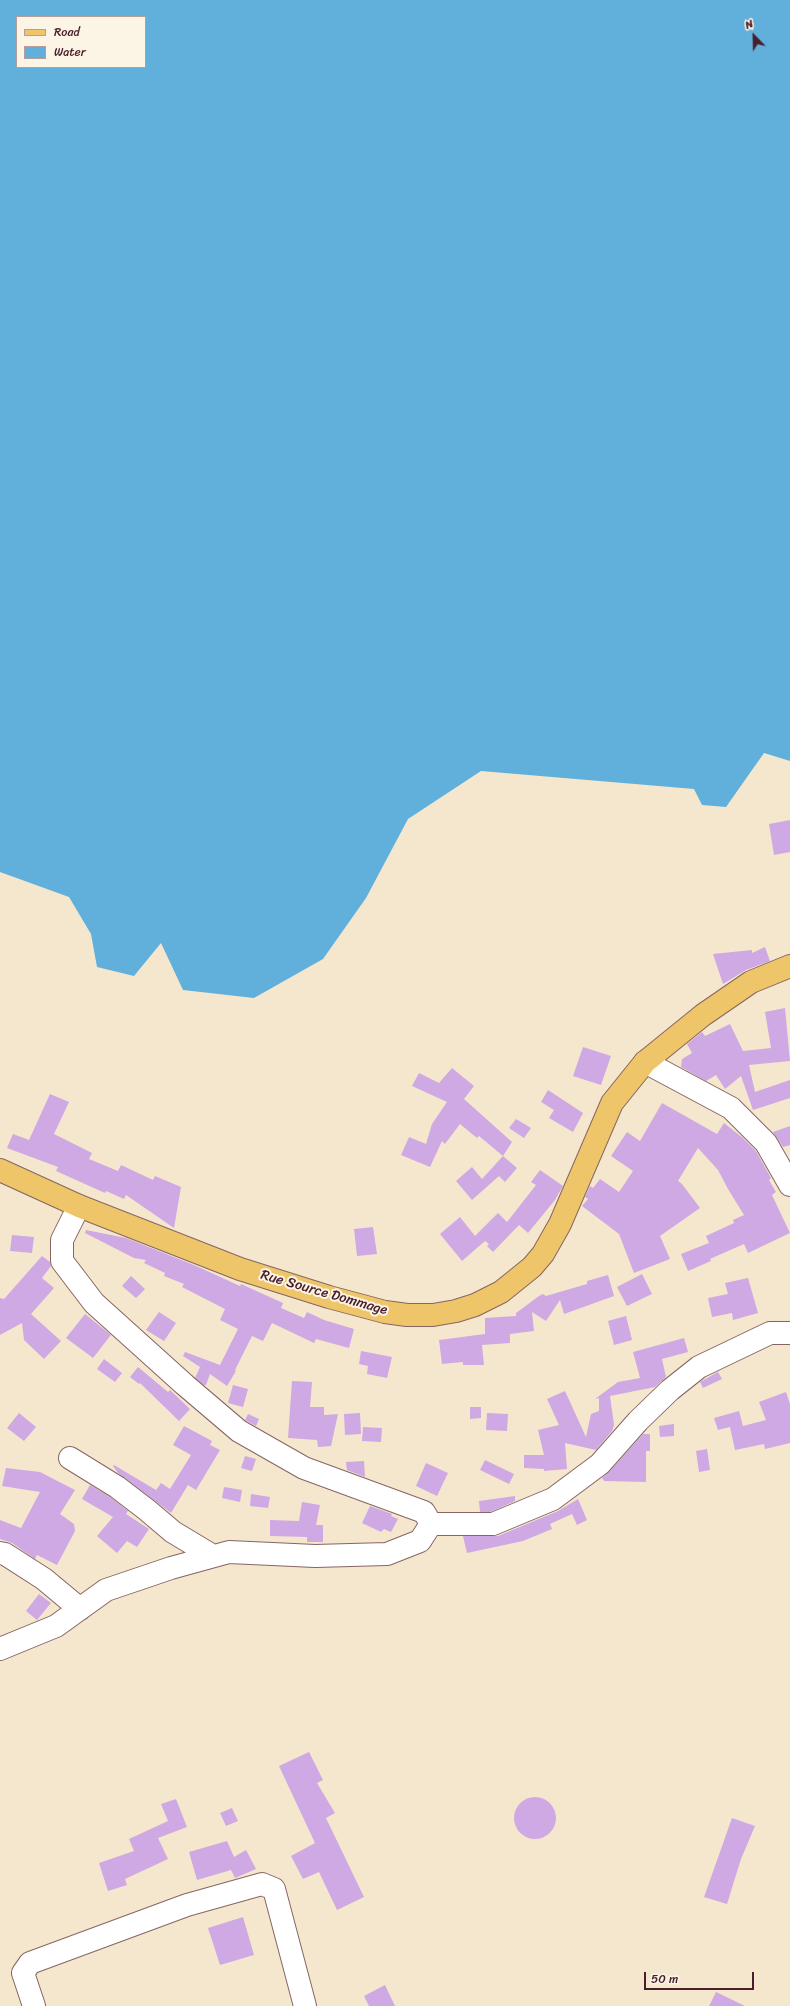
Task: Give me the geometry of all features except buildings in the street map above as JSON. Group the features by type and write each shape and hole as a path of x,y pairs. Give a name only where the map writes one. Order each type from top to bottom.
{"main road":[{"name":"Rue Source Dommage","path":"0,1170 79,1206 240,1268 329,1297 385,1312 407,1315 433,1315 456,1311 474,1305 501,1292 527,1272 543,1254 560,1224 612,1103 645,1062 703,1015 751,982 790,966"}],"street":[{"path":"645,1062 731,1108 766,1143 790,1185"},
{"path":"79,1206 62,1240 62,1261 94,1303 185,1385 239,1431 304,1468 424,1512 431,1524"},
{"path":"431,1524 493,1524 553,1499 600,1464 638,1421 670,1390 699,1367 770,1333 790,1333"},
{"path":"70,1458 117,1487 173,1532 212,1556"},
{"path":"0,1649 56,1626 106,1590 212,1556 229,1552 315,1556 387,1554 420,1541 431,1524"},
{"path":"0,1553 6,1554 44,1579 80,1609"},
{"path":"34,2006 23,1974 30,1963 187,1905 262,1884 274,1889 305,2006"}],"water":[{"path":"0,0 790,0 790,761 764,753 726,807 702,805 694,789 481,771 408,819 366,898 323,959 254,998 183,990 161,943 134,976 97,967 91,934 69,897 0,872"}]}
